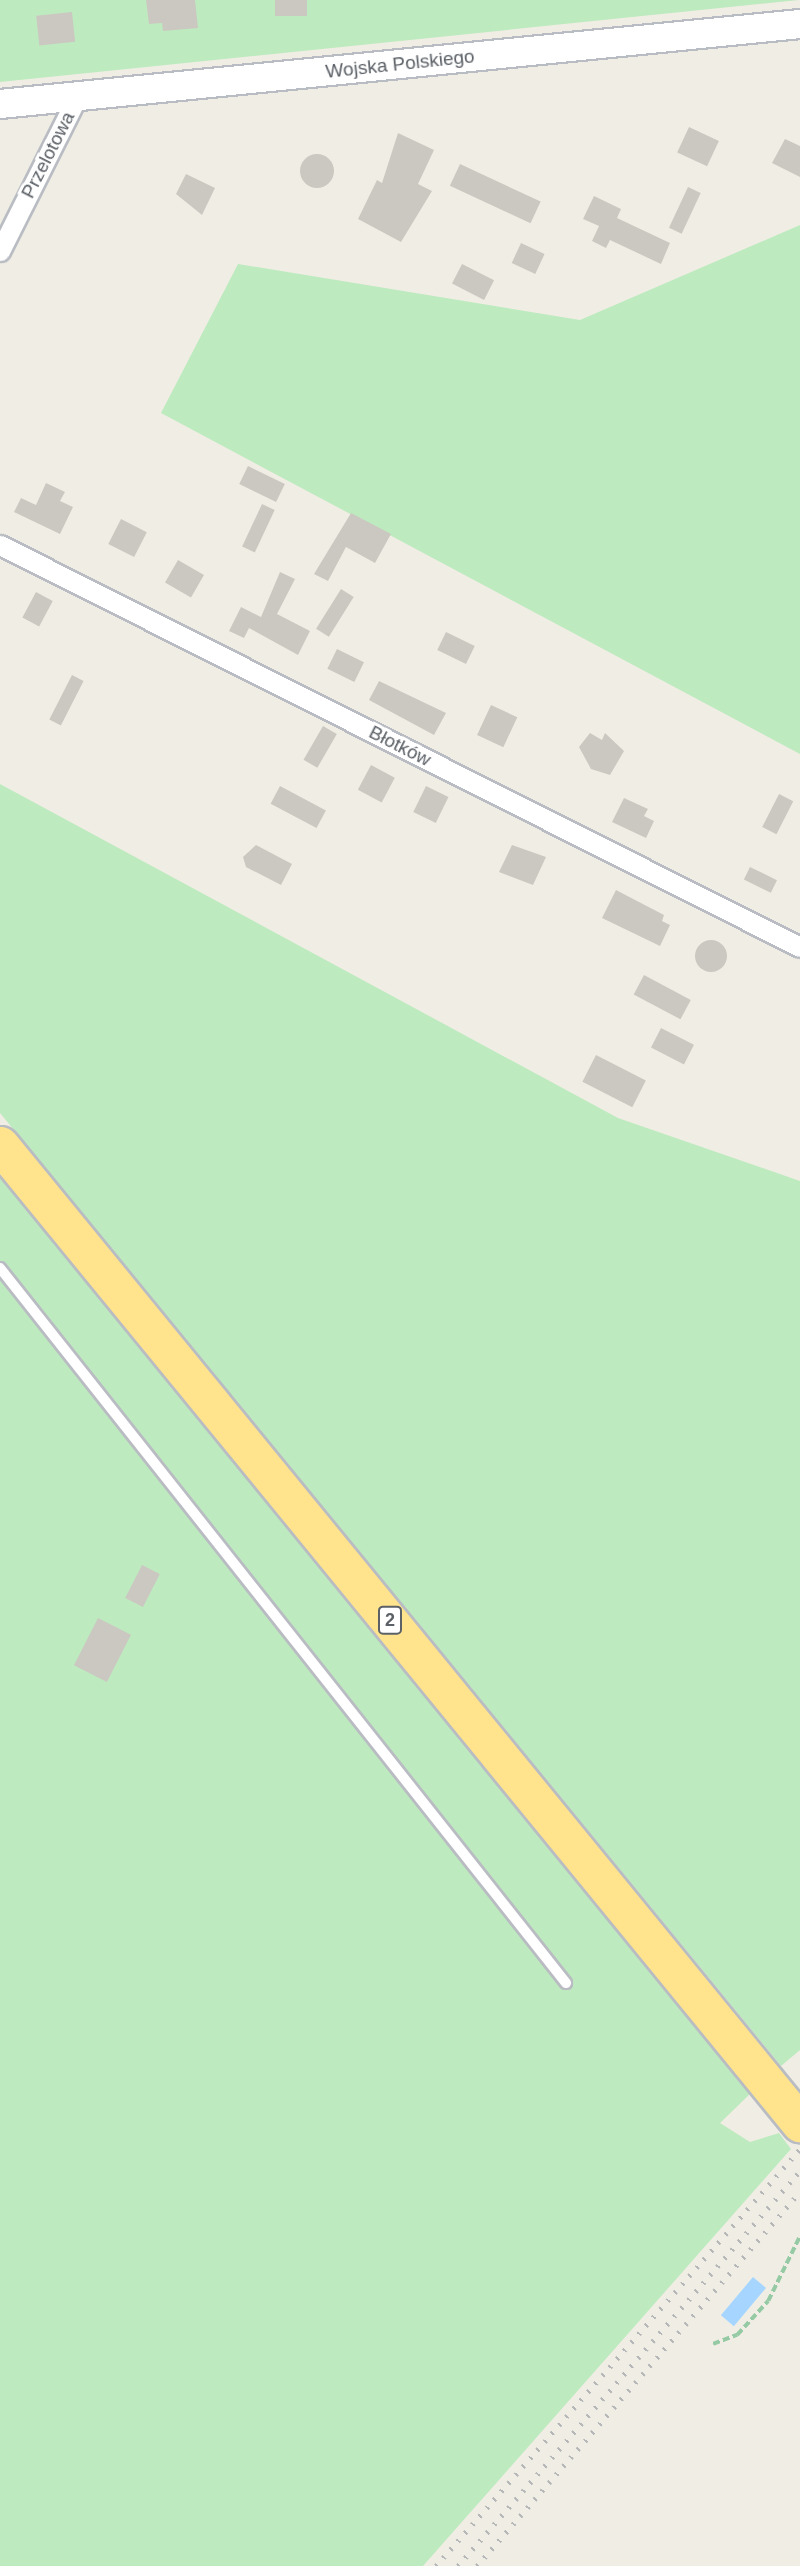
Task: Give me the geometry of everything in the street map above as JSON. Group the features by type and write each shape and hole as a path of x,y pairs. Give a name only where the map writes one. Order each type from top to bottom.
{"highway":[{"name":"2","path":"3,1157 789,2109"}],"street":[{"name":"Wojska Polskiego","path":"0,104 800,24"},
{"name":"Przelotowa","path":"0,251 77,97"},
{"name":"Błotków","path":"0,545 800,947"}],"lane":[{"path":"0,1268 566,1983"}],"path":[{"path":"713,2344 731,2339 768,2301 800,2236"}],"green space":[{"path":"0,0 799,0 0,82"},
{"path":"800,225 800,754 161,413 238,264 580,320"},
{"path":"0,784 618,1118 800,1181 800,2050 781,2066 0,1113"},
{"path":"0,1172 752,2092 720,2123 750,2142 779,2133 791,2149 423,2566 0,2566"}],"water":[{"path":"753,2277 766,2288 734,2326 721,2315"}],"building":[{"path":"146,0 195,0 198,28 163,31 162,23 149,24"},
{"path":"275,0 307,0 307,16 275,16"},
{"path":"72,12 75,42 39,46 36,16"},
{"path":"689,127 719,141 707,166 677,152"},
{"path":"398,133 434,150 418,184 432,191 401,242 358,219 377,180 382,183"},
{"path":"785,139 800,146 800,177 772,163"},
{"path":"317,154 329,159 334,171 329,183 317,188 305,183 300,171 305,159"},
{"path":"460,164 541,202 531,223 450,186"},
{"path":"186,174 215,188 202,215 176,194"},
{"path":"688,187 701,193 682,234 669,228"},
{"path":"594,196 621,209 617,218 670,243 661,264 610,240 606,248 592,241 599,226 583,219"},
{"path":"521,243 545,254 535,274 512,263"},
{"path":"462,264 494,280 484,300 452,284"},
{"path":"248,466 285,484 276,502 239,484"},
{"path":"46,483 65,492 60,501 73,507 60,534 14,512 21,498 36,505"},
{"path":"262,504 275,510 255,553 242,547"},
{"path":"351,513 391,534 375,563 346,547 328,581 314,574"},
{"path":"121,519 147,532 134,557 108,544"},
{"path":"178,560 204,575 191,598 165,583"},
{"path":"280,572 295,579 277,614 310,631 298,655 249,628 244,638 229,631 241,607 261,617"},
{"path":"341,589 354,597 329,637 316,629"},
{"path":"36,592 53,601 39,627 22,618"},
{"path":"446,632 475,646 466,664 437,650"},
{"path":"337,649 364,662 354,682 327,669"},
{"path":"72,675 84,681 61,725 49,720"},
{"path":"379,681 446,713 434,735 369,700"},
{"path":"491,705 517,717 503,747 477,735"},
{"path":"323,726 337,734 317,768 304,760"},
{"path":"590,733 602,740 605,733 624,751 610,775 591,769 579,747"},
{"path":"371,765 395,778 382,802 358,790"},
{"path":"280,786 326,810 317,828 271,804"},
{"path":"426,786 448,797 436,823 413,812"},
{"path":"779,794 793,801 776,834 762,827"},
{"path":"624,798 648,809 644,816 654,821 646,838 612,822"},
{"path":"256,845 292,864 281,885 246,867 243,857"},
{"path":"512,845 546,857 533,885 499,872"},
{"path":"750,867 777,880 771,893 744,880"},
{"path":"616,890 664,915 662,921 670,925 660,946 602,918"},
{"path":"711,940 723,944 727,956 723,968 711,972 699,968 695,956 699,944"},
{"path":"644,975 691,1000 680,1019 634,994"},
{"path":"661,1028 694,1045 684,1064 651,1048"},
{"path":"596,1055 646,1080 632,1107 582,1082"},
{"path":"142,1565 160,1574 143,1607 125,1598"},
{"path":"98,1618 131,1635 107,1682 74,1665"}],"railway":[{"path":"436,2566 800,2149"},
{"path":"458,2566 800,2171"},
{"path":"477,2566 800,2192"}]}
